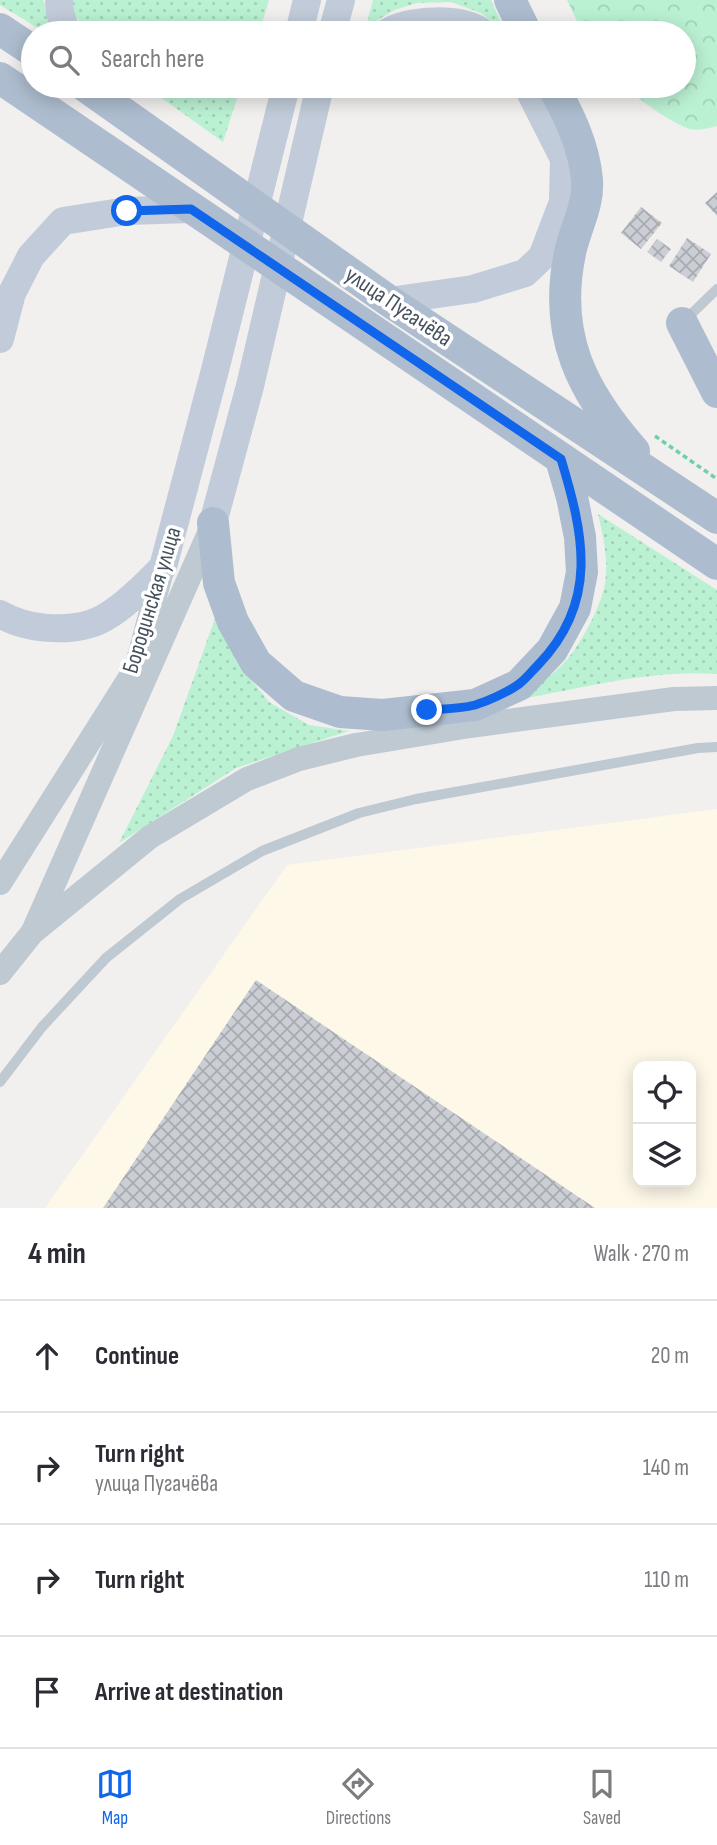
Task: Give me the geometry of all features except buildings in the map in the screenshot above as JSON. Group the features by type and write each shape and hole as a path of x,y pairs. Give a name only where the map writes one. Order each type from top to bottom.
{"main road":[{"path":"59,0 63,21"},
{"path":"302,21 307,0"},
{"path":"335,21 341,0"},
{"path":"510,0 520,21"},
{"path":"0,29 21,43"},
{"name":"улица Пугачёва","path":"0,78 21,92"},
{"name":"улица Пугачёва","path":"29,98 717,564"},
{"name":"улица Пугачёва","path":"102,98 389,301 717,518"},
{"name":"Бородинская улица","path":"163,567 283,98"},
{"path":"317,98 250,386 213,523 219,583 233,622 256,663 294,696 340,712 383,715 475,705 519,685 552,650 575,608 582,572 580,537 561,459"},
{"path":"389,301 473,289 525,273 542,257 562,202 564,159 533,98"},
{"path":"559,98 575,127 587,181 583,212 572,242 566,275 567,333 581,378 593,399 622,438 656,476"},
{"path":"0,339 12,293 31,256 63,221 127,211 191,209"},
{"path":"682,323 717,393"},
{"path":"0,614 11,621 46,629 91,624 140,591 163,567"}],"street":[{"path":"32,933 213,523"},
{"name":"Бородинская улица","path":"0,883 136,668 163,567"},
{"path":"0,973 32,933 150,837 247,779 299,759 356,745 470,726 674,699 717,698"}],"lane":[{"path":"682,323 717,289"},
{"path":"0,1082 42,1027 106,958 180,899 262,851 359,813 416,799 698,748 717,747"}],"shaded area":[{"path":"717,809 717,1208 45,1208 287,865"}],"green space":[{"path":"0,0 43,0 51,21 26,21 0,5"},
{"path":"72,0 269,0 263,21 79,21 73,12"},
{"path":"373,0 491,0 501,21 491,21 481,13 451,2 417,3 394,10 376,21 368,21"},
{"path":"567,0 717,0 717,126 690,129 674,122 638,98 696,98 696,21 577,21"},
{"path":"162,98 237,98 223,142"},
{"path":"598,514 717,590 717,674 643,677 520,699 569,657 599,604 605,584 606,566"},
{"path":"218,610 236,661 269,702 309,725 349,731 236,768 119,843 173,736"}],"route":[{"path":"127,211 191,209 561,459 580,537 582,572 575,608 552,650 519,685 475,705 427,710"}]}
